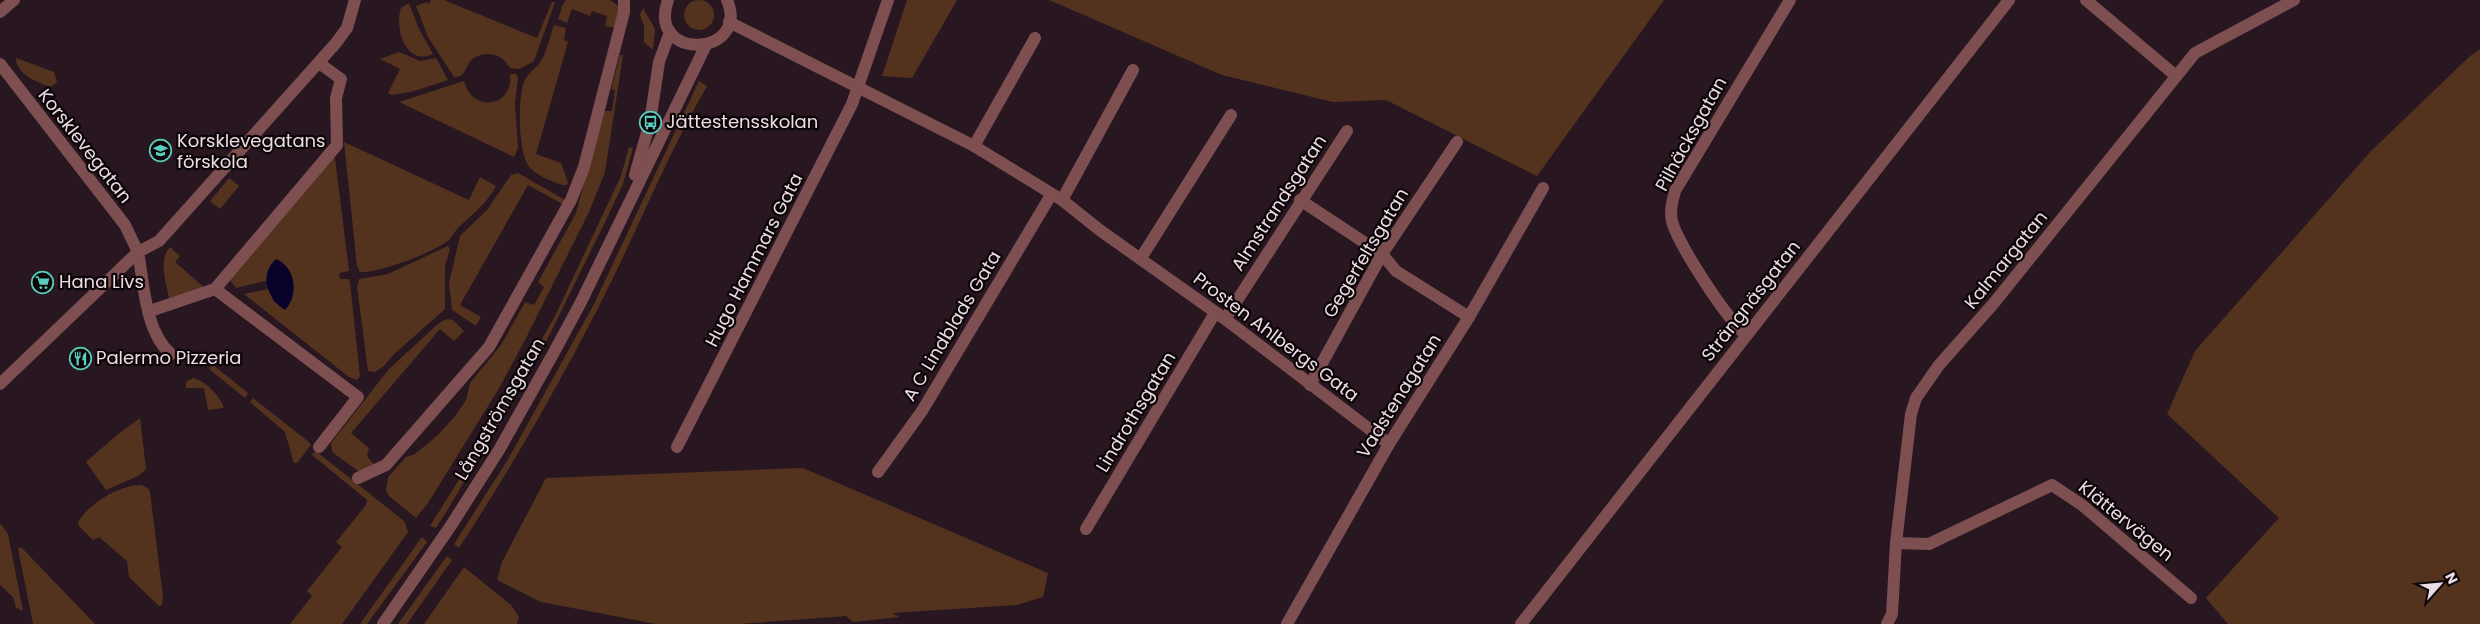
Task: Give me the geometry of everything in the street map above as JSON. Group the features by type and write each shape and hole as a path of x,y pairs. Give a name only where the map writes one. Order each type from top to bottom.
{"street":[{"path":"0,12 14,0"},
{"path":"0,384 138,252 159,241 319,64 347,28 355,0"},
{"path":"358,478 386,465 489,347 557,226 571,200 584,167 624,12 624,0"},
{"name":"Långströmsgatan","path":"628,201 650,122 659,62 670,32 665,13 668,0"},
{"path":"727,0 730,8 729,22"},
{"path":"859,88 888,0"},
{"name":"Pilhäcksgatan","path":"1746,335 1738,328 1719,302 1684,246 1672,224 1671,206 1675,191 1790,0"},
{"name":"Strängnäsgatan","path":"1521,624 2009,0"},
{"path":"2086,0 2176,76"},
{"name":"Kalmargatan","path":"1887,624 1892,614 1896,543 1911,414 1916,398 1939,365 1994,303 2195,52 2294,0"},
{"name":"Långströmsgatan","path":"383,624 440,543 499,450 580,304 628,201 706,45 718,39 729,22"},
{"name":"Prosten Ahlbergs Gata","path":"729,22 974,146 1057,197 1101,231 1220,316 1389,444"},
{"path":"670,32 682,43 698,46 706,45"},
{"path":"974,146 1035,38"},
{"name":"Korsklevegatan","path":"0,64 125,225 138,252 153,330 161,345 171,354"},
{"path":"150,311 215,289 337,145 336,98 341,79 319,64"},
{"path":"1057,197 1133,70"},
{"name":"Hugo Hammars Gata","path":"677,447 824,161 859,88"},
{"path":"1141,258 1231,116"},
{"name":"Almstrandsgatan","path":"1220,316 1347,131"},
{"name":"Gegerfeltsgatan","path":"1310,385 1382,254 1457,142"},
{"name":"Vadstenagatan","path":"1289,624 1389,444 1469,317 1543,188"},
{"name":"A C Lindblads Gata","path":"878,472 922,411 1057,197"},
{"path":"1300,200 1382,254 1396,271 1469,317"},
{"path":"215,289 358,397 319,447"},
{"name":"Lindrothsgatan","path":"1086,529 1220,316"},
{"name":"Klättervägen","path":"1896,543 1929,544 2052,485 2082,504 2191,598"}],"shaded area":[{"path":"431,0 444,0 537,38 552,2 555,2 534,61 519,69 510,68 498,56 483,54 472,59 463,74 454,77 428,37 416,6 427,2 428,5"},
{"path":"566,0 610,0 620,7 615,28 605,26 607,16 592,11 590,16 572,9 567,23 558,19"},
{"path":"699,0 705,1 713,9 713,21 705,29 699,30 693,29 685,21 684,15 685,9 693,1"},
{"path":"907,0 957,0 912,78 882,76"},
{"path":"1049,0 1664,0 1537,176 1386,100 1333,102 1222,75"},
{"path":"409,3 419,29 433,54 424,57 416,55 404,43 399,25 399,16 401,8"},
{"path":"643,8 655,29 653,50 644,42 644,26 640,15"},
{"path":"554,25 566,28 564,40 568,42 536,154 561,163 568,182 567,185 539,175 528,165 522,148 520,124 524,82 543,57"},
{"path":"2480,49 2480,624 2228,624 2206,598 2279,518 2167,414 2195,351 2371,151 2470,56"},
{"path":"399,52 420,61 436,58 448,80 411,92 391,95 388,93 400,69 380,59"},
{"path":"620,55 623,55 605,172 589,212 498,390 428,503 416,518 389,496 386,490 388,477 406,457 415,454 438,435 456,415 466,400 470,383 501,345 525,302 534,305 544,287 538,282 576,213 603,111 612,111 615,90 611,89"},
{"path":"16,58 54,72 57,82 51,87 34,80 20,69"},
{"path":"510,74 516,74 518,78 515,104 518,148 514,157 399,102 464,81 468,92 475,98 483,102 492,102 506,94 510,85"},
{"path":"699,81 707,86 669,159 594,316 539,417 459,548 454,544 507,461 593,306"},
{"path":"344,142 469,200 480,177 496,186 483,204 443,244 393,266 360,272 357,266"},
{"path":"629,147 633,148 623,184 542,350 436,528 430,526 500,414 556,314 621,176"},
{"path":"335,158 349,271 339,273 340,279 349,279 350,282 360,376 357,380 349,377 244,294 268,289 274,302 286,309 268,269 266,281 236,288 230,280 332,159"},
{"path":"518,173 567,201 566,206 528,185 460,305 481,317 476,326 452,310 449,283 460,236 487,210 511,175"},
{"path":"229,178 239,186 220,209 210,201"},
{"path":"448,246 450,249 445,266 445,309 393,355 384,366 375,372 368,371 357,287 359,279 388,274"},
{"path":"170,247 180,256 175,262 205,288 169,298 165,279 164,259"},
{"path":"276,259 288,268 293,282 294,290 292,297 285,310 274,300 267,286 268,272"},
{"path":"447,319 453,320 464,331 454,341 440,329 351,433 369,448 367,456 374,465 365,476 332,452 331,443 389,369 439,323"},
{"path":"212,364 248,393 245,398 209,369"},
{"path":"193,378 203,382 212,390 224,408 208,410 204,388 186,388 186,382"},
{"path":"253,398 310,443 311,445 297,463 294,463 285,432 250,402"},
{"path":"140,418 146,469 138,476 106,490 86,462"},
{"path":"317,452 404,521 408,532 342,624 290,624 312,596 307,591 342,547 336,542 366,505 367,500 311,454"},
{"path":"803,468 1048,573 1043,597 1017,605 892,613 900,617 853,622 846,616 739,624 656,624 541,602 497,580 502,562 546,478"},
{"path":"141,485 148,488 150,492 163,597 162,605 159,606 129,577 127,561 99,537 93,540 79,526 78,522 90,508 106,496 124,488"},
{"path":"0,523 8,534 23,611 16,608 13,597 0,585"},
{"path":"422,537 427,542 367,624 360,624"},
{"path":"21,547 95,624 33,624 18,549"},
{"path":"447,556 452,560 407,624 398,624"},
{"path":"464,567 511,605 519,617 517,624 424,624"}],"place":[{"name":"Jättestensskolan","path":"650,122"},
{"name":"Korsklevegatans förskola","path":"161,151"},
{"name":"Hana Livs","path":"43,282"},
{"name":"Palermo Pizzeria","path":"80,358"}]}
